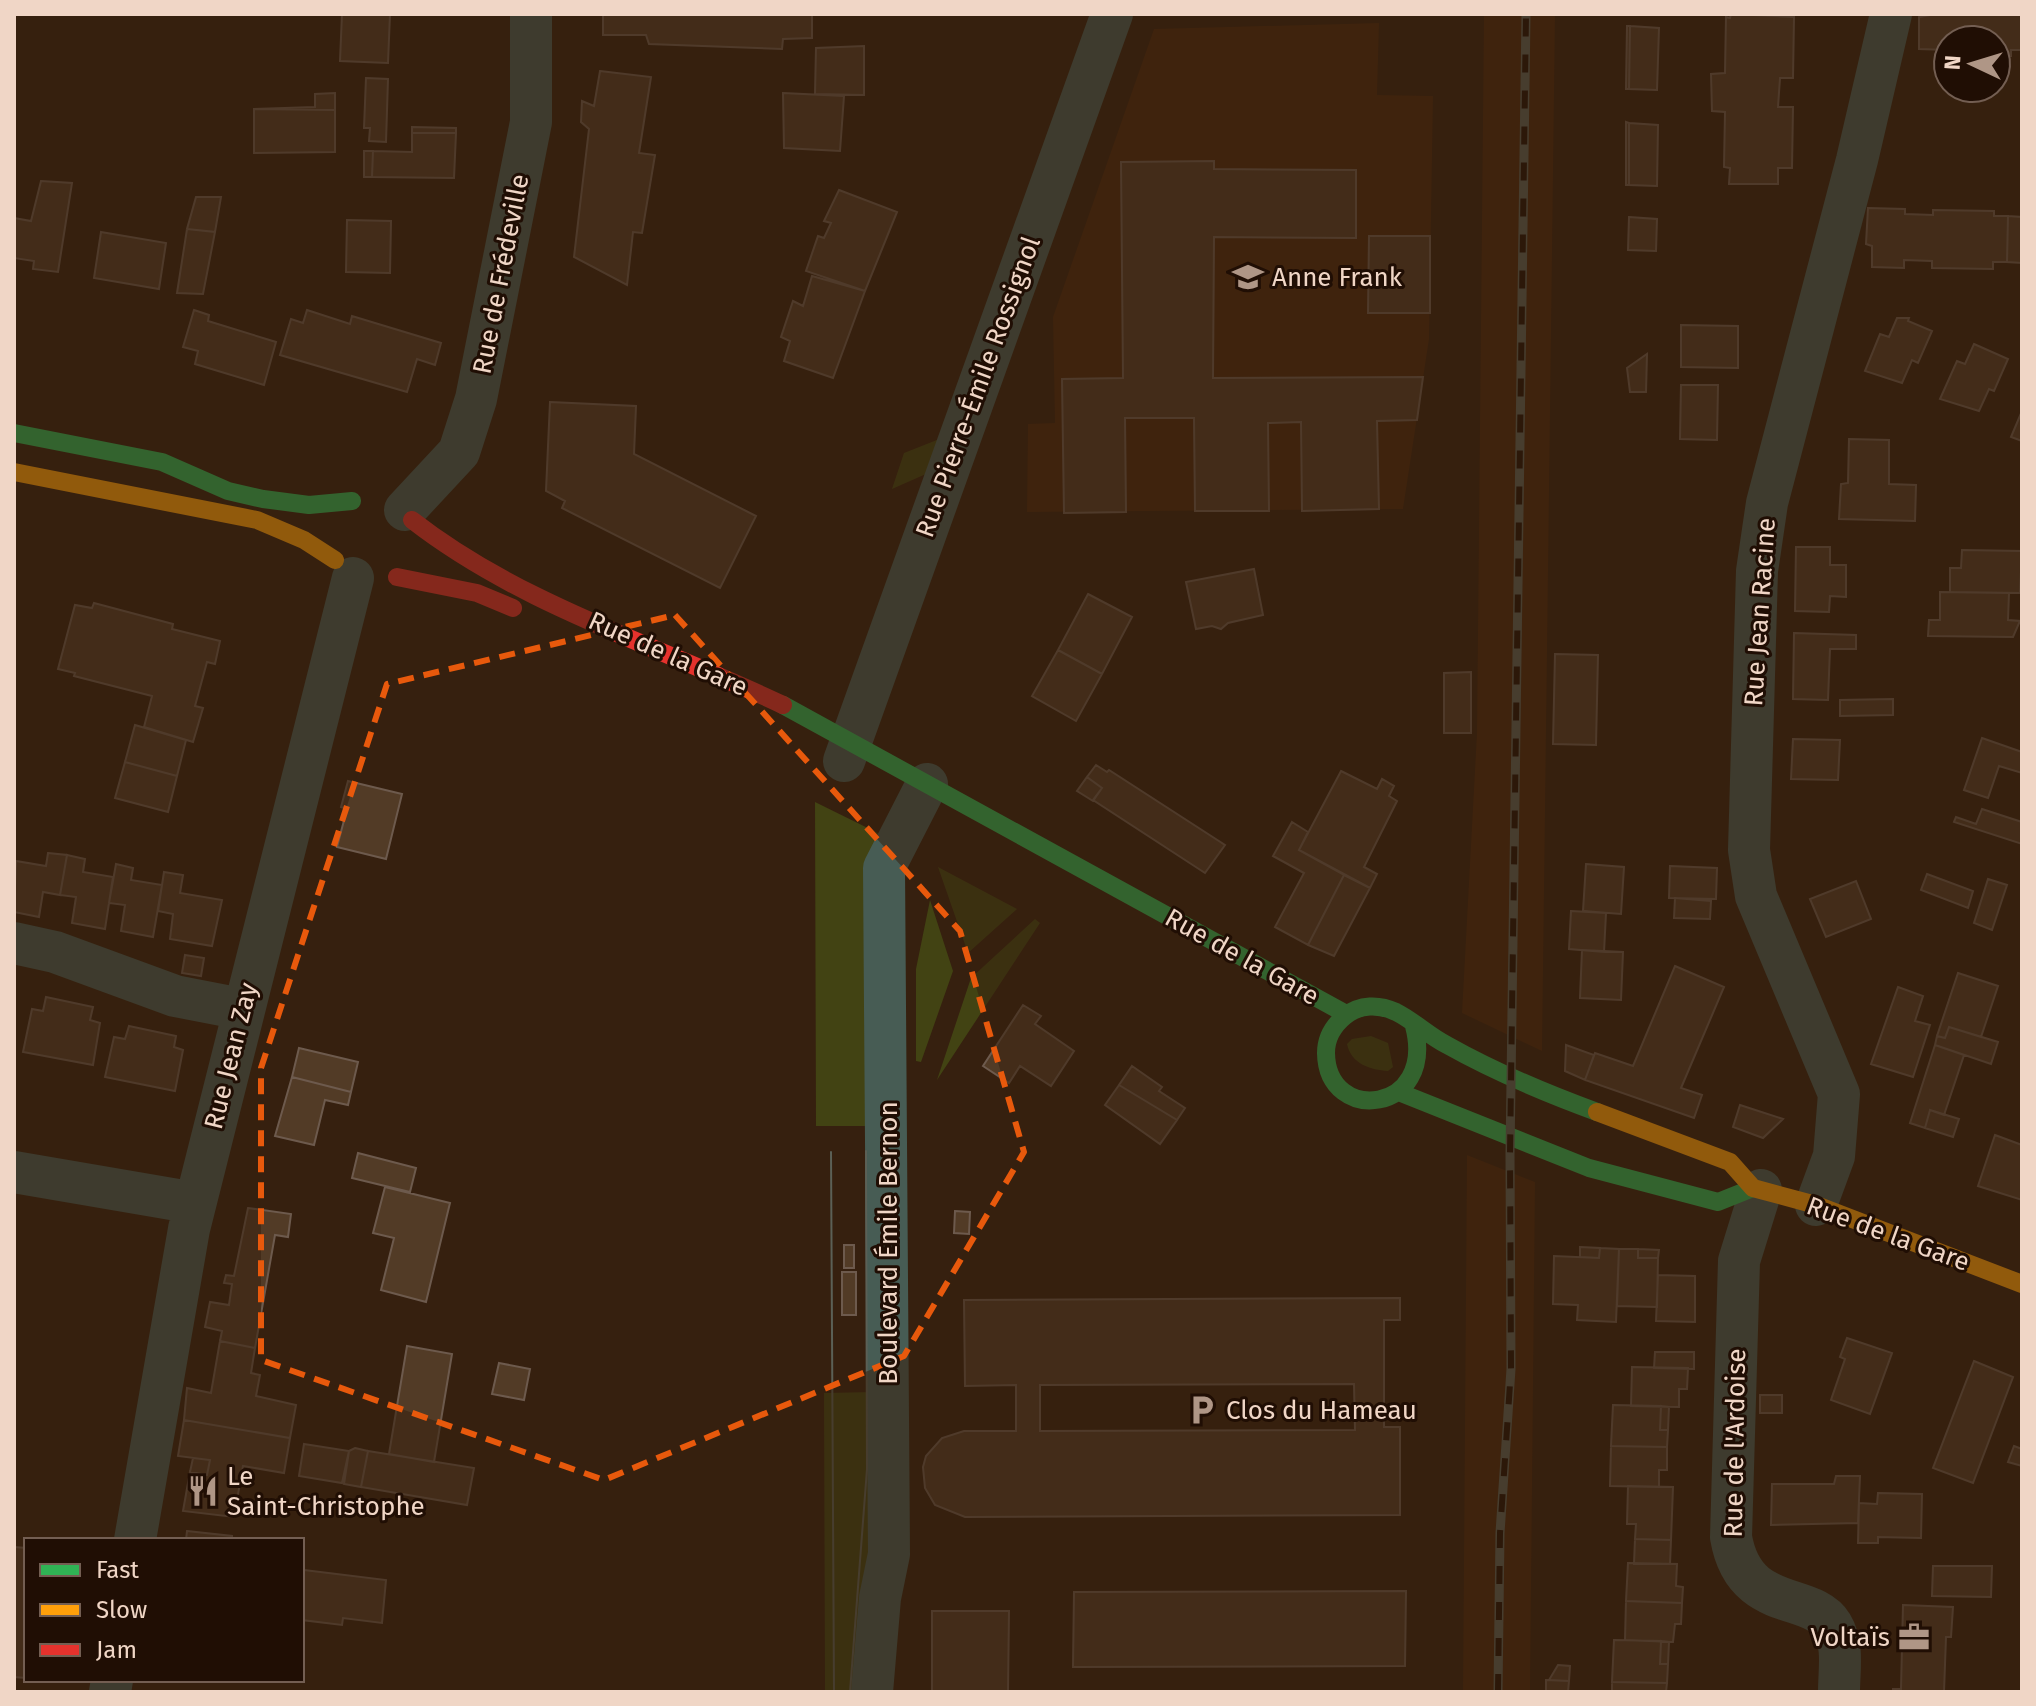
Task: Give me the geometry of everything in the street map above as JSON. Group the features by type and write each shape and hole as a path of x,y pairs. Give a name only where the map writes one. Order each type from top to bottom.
{"street":[{"name":"Rue de Frédeville","path":"408,527 459,452 476,399 531,122 531,14"},
{"name":"Rue Pierre-Émile Rossignol","path":"843,753 1112,14"},
{"name":"Rue Jean Racine","path":"1816,1205 1834,1156 1839,1094 1756,896 1749,850 1757,571 1767,503 1891,14"},
{"path":"14,433 162,462 228,491 263,499 309,505 359,499 340,510 332,528 344,569"},
{"path":"14,472 257,520 304,540 344,569 375,583 397,577 477,593 535,618"},
{"path":"397,577 408,527"},
{"name":"Rue de la Gare","path":"408,527 500,579 781,704 843,753 1346,1014"},
{"name":"Rue Jean Zay","path":"135,1538 195,1203 344,569"},
{"name":"Rue de la Gare","path":"564,630 651,669"},
{"name":"Rue de la Gare","path":"922,792 1295,1001 1328,1040"},
{"name":"Boulevard Émile Bernon","path":"872,1692 880,1598 889,1554 884,868 922,792"},
{"path":"14,943 55,952 175,996 242,1009"},
{"name":"Rue de la Gare","path":"1757,1189 1718,1202 1589,1168 1401,1093 1375,1101 1347,1093 1329,1069 1328,1040 1346,1014 1375,1005 1403,1015 1414,1026 1512,1076 1730,1162 1757,1189 1816,1205 2022,1284"},
{"path":"1401,1093 1419,1070 1420,1040 1414,1026"},
{"path":"14,1172 195,1203"},
{"name":"Rue de l'Ardoise","path":"1757,1189 1739,1261 1731,1537 1738,1560 1759,1587 1773,1598 1815,1612 1831,1623 1840,1646 1839,1692"}],"highlighted area":[{"path":"675,615 960,931 1024,1152 904,1356 604,1480 261,1360 261,1068 387,684"}],"shaded area":[{"path":"1484,14 1555,14 1542,1051 1462,1013 1477,733"},
{"name":"Anne Frank","path":"1379,23 1377,95 1433,96 1429,339 1403,509 1027,512 1028,424 1055,423 1053,317 1154,29"},
{"path":"947,436 935,470 892,489 904,453"},
{"path":"815,802 888,838 877,1126 816,1126"},
{"path":"938,867 1017,909 968,953"},
{"path":"930,900 953,971 921,1062 916,1061 916,969"},
{"path":"1035,919 1040,923 937,1080 971,978"},
{"path":"1371,1036 1388,1043 1393,1067 1388,1071 1363,1065 1349,1051 1347,1044 1352,1039"},
{"path":"1467,1155 1535,1182 1530,1692 1463,1692"},
{"path":"874,1392 874,1479 857,1692 825,1692 824,1393"}],"building":[{"path":"342,14 390,14 388,63 340,61"},
{"path":"603,14 812,14 812,38 783,39 782,49 649,44 646,35 603,35"},
{"path":"1731,14 1794,17 1793,78 1780,78 1778,107 1793,107 1792,168 1778,168 1778,184 1729,184 1730,168 1724,167 1725,112 1712,111 1711,74 1725,73 1726,17 1730,18"},
{"path":"1936,14 2022,14 2022,50 2012,50 2012,24 1932,24 1932,49 1919,49 1919,17"},
{"path":"1627,26 1630,26 1629,89 1626,89"},
{"path":"1630,26 1659,28 1657,90 1629,89"},
{"path":"864,46 864,95 815,94 816,48"},
{"path":"600,71 651,77 639,153 655,155 642,233 633,232 627,285 574,257 589,129 581,122 582,101 594,106"},
{"path":"366,78 388,79 386,142 369,141 370,128 364,128"},
{"path":"335,93 335,110 254,109 315,107 315,94"},
{"path":"783,93 844,96 840,151 784,148"},
{"path":"254,109 335,110 335,152 254,153"},
{"path":"1626,122 1629,123 1629,185 1626,185"},
{"path":"1629,123 1658,125 1657,186 1629,185"},
{"path":"412,127 456,128 456,133 412,133"},
{"path":"412,133 456,133 454,178 372,177 373,151 412,152"},
{"path":"364,151 373,151 372,177 364,177"},
{"path":"1214,161 1214,169 1356,170 1356,238 1214,237 1213,378 1423,377 1417,420 1377,421 1379,509 1302,511 1301,422 1268,423 1269,511 1195,511 1194,418 1125,418 1126,512 1064,513 1062,379 1123,378 1121,162"},
{"path":"41,181 72,183 58,272 33,269 34,261 14,258 14,218 31,221"},
{"path":"839,190 897,212 865,291 806,271 818,236 824,238 831,223 824,221"},
{"path":"196,197 221,197 215,232 187,229"},
{"path":"1868,208 1905,209 1905,214 1933,215 1933,210 1994,211 1994,216 2008,216 2007,262 1993,262 1993,269 1932,268 1932,261 1904,260 1904,268 1872,267 1872,246 1866,244"},
{"path":"2008,216 2022,217 2022,263 2007,262"},
{"path":"1629,217 1657,219 1656,251 1628,250"},
{"path":"347,220 391,221 390,273 346,272"},
{"path":"187,229 215,232 203,294 177,293"},
{"path":"101,232 166,243 159,289 94,278"},
{"path":"1369,236 1430,236 1430,313 1368,313"},
{"path":"812,276 865,291 833,378 784,361 790,341 781,337 793,301 803,306"},
{"path":"194,310 209,315 208,321 276,342 264,385 195,364 198,351 183,347"},
{"path":"307,310 350,324 352,316 441,343 435,365 417,359 407,392 280,355 291,319 303,323"},
{"path":"1897,318 1909,318 1908,321 1932,331 1918,363 1912,360 1902,383 1865,371 1880,334 1889,337"},
{"path":"1681,325 1738,326 1738,368 1681,367"},
{"path":"1974,344 2008,359 1994,391 1989,389 1979,411 1940,399 1957,361 1965,364"},
{"path":"1647,354 1646,392 1630,392 1627,368"},
{"path":"1681,385 1718,385 1717,440 1680,439"},
{"path":"550,402 636,406 634,454 756,516 720,588 562,508 565,501 546,491"},
{"path":"2022,411 2022,441 2011,437"},
{"path":"1849,439 1889,440 1889,484 1916,485 1915,521 1839,519 1841,484 1848,483"},
{"path":"1796,547 1830,547 1830,565 1846,565 1846,597 1830,596 1829,612 1795,611"},
{"path":"1962,550 2022,551 2020,593 1950,592 1950,568 1961,568"},
{"path":"1254,569 1263,615 1228,623 1221,629 1212,626 1196,629 1186,582"},
{"path":"1940,592 2009,593 2008,620 2020,621 2013,637 1928,636 1929,620 1940,620"},
{"path":"1088,594 1132,617 1102,674 1058,650"},
{"path":"94,603 173,624 172,629 220,641 215,664 207,662 195,706 203,708 193,742 144,727 152,696 58,669 75,605 92,608"},
{"path":"1794,633 1856,635 1856,649 1830,649 1828,700 1793,699"},
{"path":"1058,650 1102,674 1076,721 1032,696"},
{"path":"1555,654 1598,655 1596,745 1553,744"},
{"path":"1471,672 1471,733 1444,733 1444,673"},
{"path":"1893,699 1893,715 1840,716 1840,700"},
{"path":"135,725 186,740 177,776 125,762"},
{"path":"1982,738 2022,752 2022,773 1999,766 1988,798 1964,790"},
{"path":"1793,739 1840,740 1838,780 1791,779"},
{"path":"125,762 177,776 168,812 115,798"},
{"path":"1096,765 1107,772 1109,770 1225,845 1205,873 1093,800 1102,788 1087,777"},
{"path":"1341,771 1377,789 1382,779 1394,786 1389,796 1397,801 1364,867 1377,874 1370,888 1299,850"},
{"path":"1087,777 1102,788 1093,801 1077,791"},
{"path":"348,781 402,794 386,859 337,847 347,809 341,807"},
{"path":"1982,809 2022,822 2022,844 1954,822 1956,817 1976,824"},
{"path":"1292,822 1308,832 1299,850 1344,875 1308,945 1275,927 1304,873 1273,856"},
{"path":"48,853 67,855 60,895 43,892 39,917 14,912 16,861 46,866"},
{"path":"67,855 85,859 83,872 113,877 105,929 72,923 76,897 60,895"},
{"path":"116,864 133,868 131,880 162,885 153,937 121,931 125,905 109,903"},
{"path":"1586,864 1624,867 1621,914 1583,911"},
{"path":"1670,866 1717,868 1716,899 1669,898"},
{"path":"164,872 183,875 180,893 222,900 212,946 170,939 173,914 158,911"},
{"path":"1927,874 1973,891 1968,908 1921,890"},
{"path":"1344,875 1370,888 1334,956 1308,945"},
{"path":"1988,879 2007,885 1992,930 1974,923"},
{"path":"1856,881 1871,919 1826,937 1810,899"},
{"path":"1675,898 1711,901 1710,919 1674,918"},
{"path":"1571,911 1606,913 1604,952 1569,949"},
{"path":"1582,950 1623,952 1621,1000 1580,998"},
{"path":"185,955 204,958 201,976 182,973"},
{"path":"1675,966 1724,987 1681,1088 1702,1095 1694,1118 1585,1080 1595,1053 1633,1066"},
{"path":"1958,973 1998,986 1981,1037 1949,1027 1945,1038 1937,1036"},
{"path":"1898,987 1923,996 1915,1021 1930,1025 1913,1077 1871,1064"},
{"path":"46,997 93,1007 90,1020 100,1023 93,1065 23,1052 32,1009 43,1011"},
{"path":"1023,1005 1041,1016 1035,1024 1074,1051 1051,1086 1020,1066 1009,1083 983,1066"},
{"path":"129,1026 176,1036 174,1047 183,1050 175,1091 105,1077 114,1037 125,1039"},
{"path":"1949,1027 1998,1042 1991,1064 1935,1045 1937,1036 1945,1038"},
{"path":"1566,1045 1594,1055 1585,1080 1565,1071"},
{"path":"1935,1045 1964,1055 1944,1115 1930,1110 1925,1128 1910,1123"},
{"path":"299,1048 358,1062 351,1092 292,1077"},
{"path":"1132,1066 1162,1087 1159,1091 1185,1108 1177,1120 1119,1085"},
{"path":"292,1077 351,1092 348,1105 325,1100 314,1145 275,1136"},
{"path":"1119,1085 1177,1120 1160,1144 1105,1105"},
{"path":"1740,1105 1783,1119 1763,1138 1733,1127"},
{"path":"1930,1110 1959,1119 1953,1137 1925,1128"},
{"path":"1995,1135 2022,1145 2022,1200 1978,1186"},
{"path":"358,1153 416,1168 410,1192 352,1178"},
{"path":"385,1187 450,1203 426,1302 381,1290 394,1238 373,1233"},
{"path":"248,1208 291,1214 288,1237 275,1235 255,1348 220,1341 222,1331 205,1327 210,1302 229,1305 232,1284 224,1283 226,1275 234,1276"},
{"path":"955,1211 970,1212 969,1234 954,1233"},
{"path":"844,1245 854,1245 854,1268 844,1268"},
{"path":"1580,1247 1600,1248 1599,1258 1580,1257"},
{"path":"1600,1248 1619,1249 1616,1322 1577,1320 1578,1305 1553,1304 1554,1256 1599,1258"},
{"path":"1619,1249 1638,1249 1638,1258 1658,1258 1657,1307 1617,1306"},
{"path":"1638,1249 1659,1250 1658,1258 1638,1258"},
{"path":"842,1272 856,1272 856,1315 842,1315"},
{"path":"1658,1275 1695,1276 1695,1322 1656,1321"},
{"name":"Clos du Hameau","path":"1400,1298 1400,1320 1384,1320 1384,1427 1400,1427 1400,1515 965,1517 935,1505 925,1488 923,1467 926,1456 942,1438 964,1431 1016,1431 1016,1385 965,1386 964,1300","holes":["1354,1384 1355,1430 1040,1431 1040,1385"]},
{"path":"1847,1338 1892,1353 1870,1414 1831,1400 1845,1359 1840,1357"},
{"path":"220,1341 255,1348 251,1373 260,1375 256,1396 296,1405 290,1438 184,1420 187,1388 211,1393"},
{"path":"407,1346 452,1354 434,1462 389,1454"},
{"path":"1655,1352 1694,1352 1694,1369 1654,1368"},
{"path":"1974,1361 2013,1377 1973,1483 1933,1468"},
{"path":"499,1363 530,1369 524,1400 492,1394"},
{"path":"1632,1367 1688,1368 1687,1389 1679,1389 1679,1407 1631,1406"},
{"path":"1760,1395 1782,1395 1782,1413 1760,1413"},
{"path":"1613,1405 1661,1406 1660,1430 1668,1430 1667,1447 1611,1446"},
{"path":"1661,1406 1669,1407 1668,1430 1660,1430"},
{"path":"184,1420 290,1438 284,1473 243,1466 234,1517 183,1511 190,1472 207,1475 210,1460 178,1456"},
{"path":"304,1444 349,1451 342,1483 299,1476"},
{"path":"1611,1446 1667,1447 1667,1470 1659,1470 1659,1487 1610,1486"},
{"path":"2014,1446 2022,1449 2022,1466 2008,1462"},
{"path":"355,1448 368,1451 361,1487 344,1484 349,1451"},
{"path":"368,1451 474,1468 467,1505 361,1487"},
{"path":"193,1458 210,1460 207,1475 190,1472"},
{"path":"1836,1476 1860,1476 1858,1523 1771,1525 1772,1484 1834,1484"},
{"path":"1628,1486 1673,1487 1671,1540 1635,1539 1636,1524 1627,1524"},
{"path":"1878,1493 1922,1494 1921,1538 1878,1537 1878,1543 1858,1543 1859,1503 1877,1504"},
{"path":"187,1531 232,1536 232,1538 186,1538"},
{"path":"1635,1539 1671,1540 1670,1564 1634,1564"},
{"path":"14,1547 24,1548 24,1678 14,1677"},
{"path":"1628,1563 1677,1564 1676,1586 1683,1587 1682,1603 1626,1601"},
{"path":"1933,1566 1992,1566 1991,1597 1932,1596"},
{"path":"304,1570 386,1580 382,1623 343,1618 342,1625 304,1620"},
{"path":"1406,1591 1405,1666 1073,1667 1074,1592"},
{"path":"1626,1601 1682,1603 1681,1624 1675,1624 1673,1642 1625,1640"},
{"path":"1903,1605 1953,1607 1951,1637 1946,1637 1944,1692 1893,1692 1893,1689 1901,1689"},
{"path":"932,1611 1009,1611 1008,1692 932,1692"},
{"path":"1614,1640 1661,1641 1660,1664 1668,1664 1667,1683 1612,1682"},
{"path":"1661,1641 1669,1642 1668,1664 1660,1664"},
{"path":"1558,1665 1570,1666 1569,1681 1549,1680"},
{"path":"1546,1680 1569,1681 1568,1692 1546,1692"},
{"path":"1612,1682 1667,1683 1666,1692 1612,1692"}],"tram line":[{"path":"850,1692 867,1469 866,1151"},
{"path":"831,1152 834,1692"}],"railway":[{"path":"1498,1692 1500,1533 1511,1369 1510,1154 1526,14"}],"traffic: fast":[{"path":"14,433 162,462 228,491 263,499 309,505 352,501"},
{"path":"783,705 1346,1014"},
{"path":"1414,1026 1417,1055 1410,1077 1397,1092 1379,1100 1360,1099 1343,1092 1331,1076 1327,1042 1334,1028 1351,1012 1363,1007 1376,1007 1396,1012 1440,1041 1502,1073 1597,1112"},
{"path":"1401,1093 1589,1168 1718,1202 1753,1188"}],"traffic: slow":[{"path":"14,472 257,520 304,540 335,560"},
{"path":"1597,1112 1730,1162 1753,1188 1816,1205 2022,1284"}],"traffic: jam":[{"path":"412,520 454,550 545,600 783,705"},
{"path":"397,577 477,593 513,608"}],"place":[{"name":"Anne Frank","path":"1248,277"},
{"name":"Clos du Hameau","path":"1202,1410"},
{"name":"Le Saint-Christophe","path":"203,1491"},
{"name":"Voltaïs","path":"1914,1637"}]}
